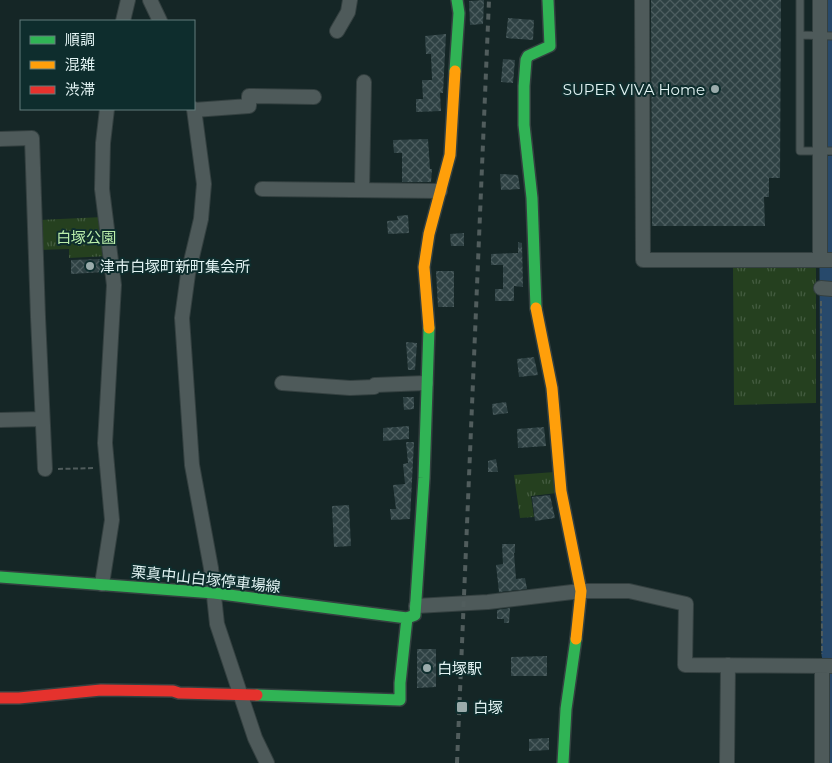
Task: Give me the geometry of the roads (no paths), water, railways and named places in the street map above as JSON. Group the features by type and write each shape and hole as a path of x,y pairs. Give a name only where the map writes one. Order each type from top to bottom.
{"street":[{"path":"123,20 128,0"},
{"path":"150,0 160,20"},
{"path":"337,31 348,12 350,0"},
{"path":"0,698 19,698 100,690 400,700 407,618 415,615 416,606 424,478 429,313 424,267 429,234 450,155 458,13 457,0"},
{"path":"548,0 550,46 532,52 524,66 524,125 532,198 535,305 552,388 561,491 581,592 566,709 563,763"},
{"path":"642,0 644,260 826,260 828,151 827,36 820,0"},
{"path":"362,190 364,82"},
{"path":"195,109 249,106 249,96 314,97"},
{"path":"102,584 112,520 105,443 114,285 102,189 106,110"},
{"path":"194,110 204,184 201,219 186,284 182,318 192,465 211,568 218,624 255,738 267,763"},
{"path":"0,139 32,138 45,469"},
{"path":"262,189 440,191"},
{"path":"282,382 350,388 426,383"},
{"path":"0,420 42,419"},
{"name":"栗真中山白塚停車場線","path":"0,577 214,593 407,618"},
{"path":"416,606 488,602 581,592 629,591 686,604 685,665 827,666 822,763"},
{"path":"727,763 728,666"}],"lane":[{"path":"800,0 800,151 828,151"},
{"path":"800,35 827,36"}],"waterway":[{"path":"831,0 831,26"},
{"path":"830,48 831,142"},
{"path":"830,254 831,166"},
{"path":"830,266 832,655"},
{"path":"831,671 832,763"}],"railway":[{"path":"457,763 489,0"}],"place":[{"name":"SUPER VIVA Home","path":"715,89"},
{"name":"津市白塚町新町集会所","path":"90,266"},
{"name":"白塚駅","path":"427,668"},
{"name":"白塚","path":"462,707"}],"park label":[{"name":"白塚公園","path":"86,237"}]}
